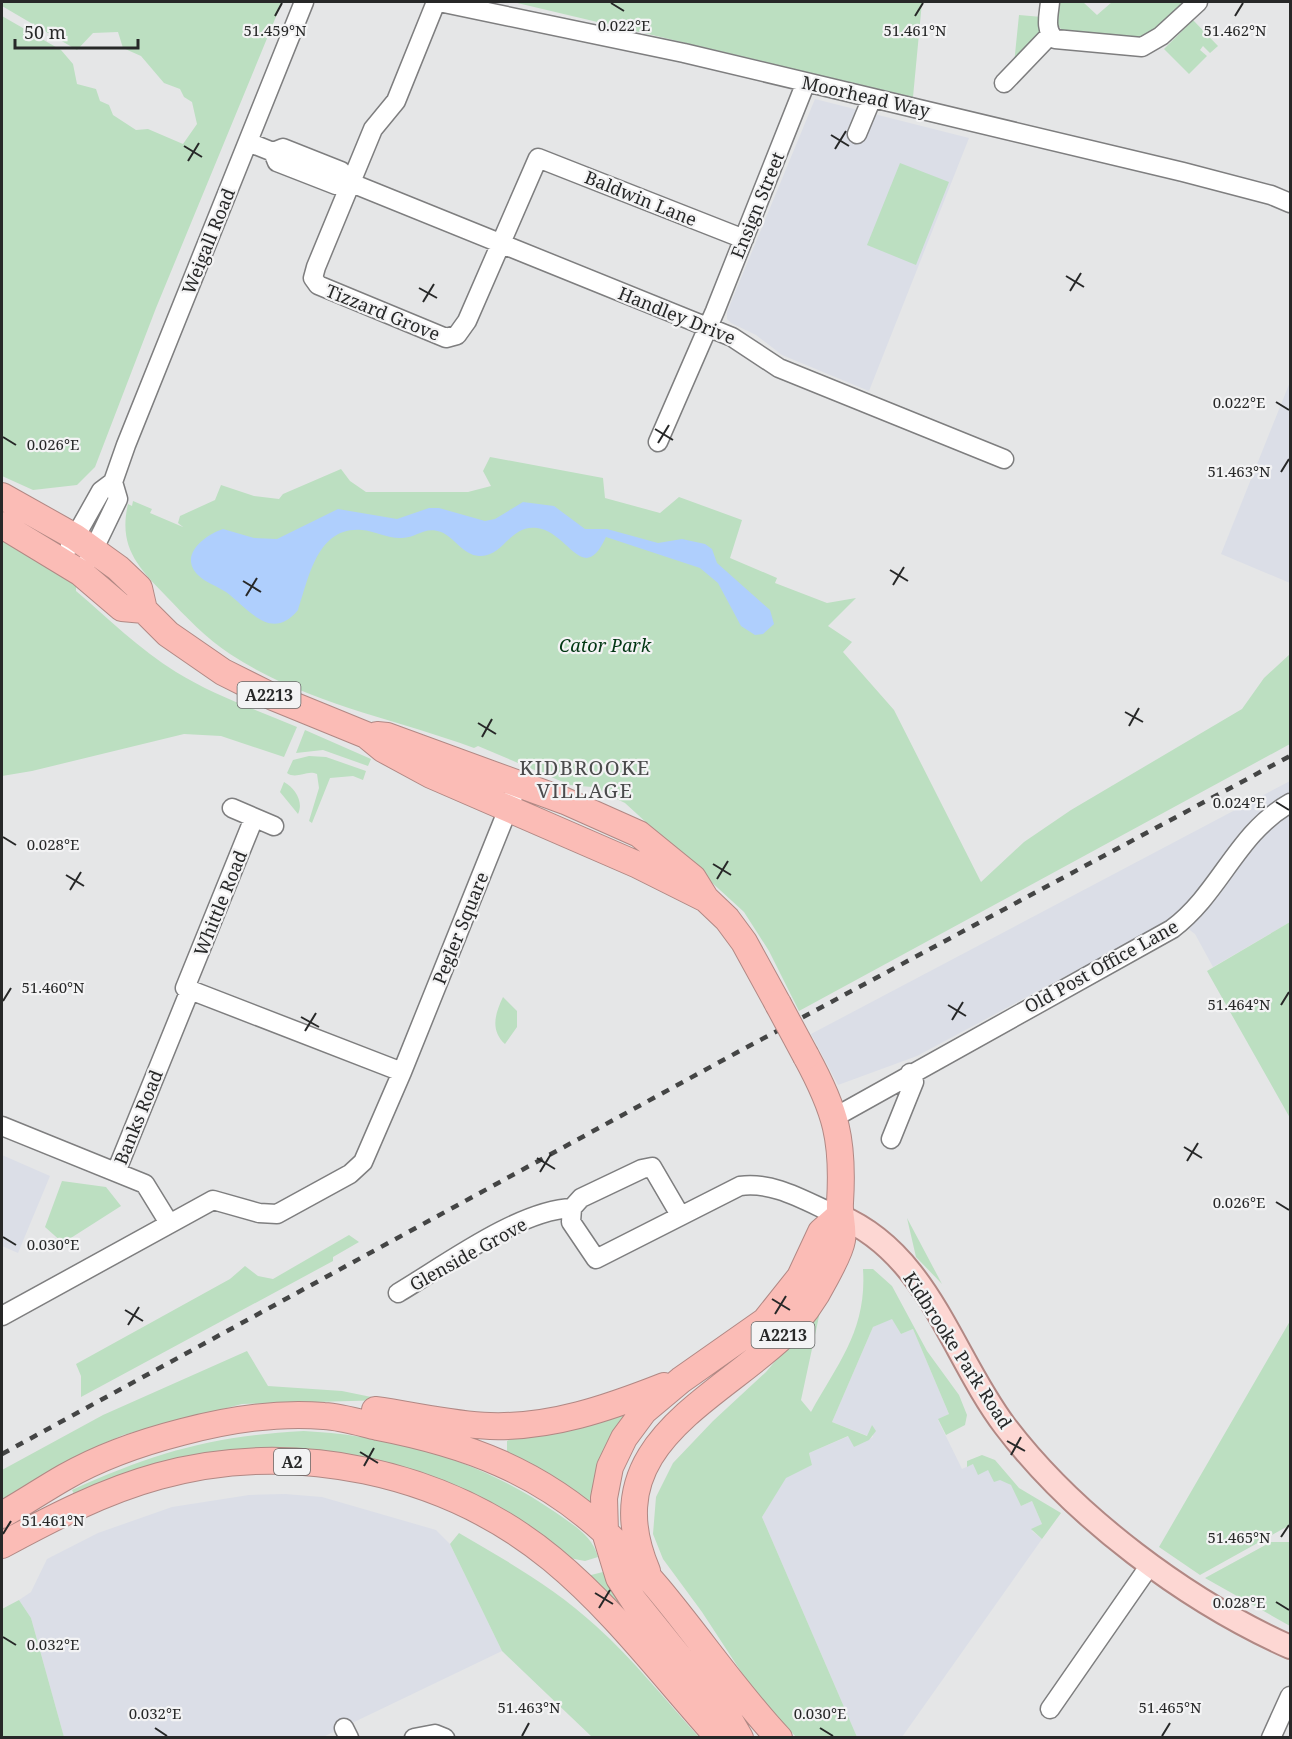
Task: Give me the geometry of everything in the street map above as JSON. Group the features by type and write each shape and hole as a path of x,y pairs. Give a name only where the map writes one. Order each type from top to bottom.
{"highway":[{"name":"A2213","path":"2,496 85,544 139,588 144,610 178,643 223,672 273,697 366,735 383,749 431,775 638,865 706,899"},
{"name":"A2213","path":"2,525 71,567 122,608 144,610"},
{"name":"A2213","path":"366,735 387,736 573,804 639,834 693,878 706,899 727,920 744,942 806,1056 835,1117 842,1153 839,1216 842,1240 826,1277 803,1313 766,1351 677,1421 657,1442 645,1463 635,1492 635,1520 636,1543 650,1578"},
{"name":"A2213","path":"740,1737 729,1719 634,1601 612,1561 605,1532 604,1498 610,1467 624,1438 644,1411 681,1380 765,1321 800,1277 821,1232 839,1216"},
{"path":"2,1515 67,1476 123,1451 182,1432 259,1418 326,1416 374,1410 488,1426 522,1425 559,1421 596,1411 681,1380"},
{"path":"326,1416 421,1435 491,1457 548,1489 605,1532 650,1578 780,1737"},
{"name":"A2","path":"2,1545 86,1502 160,1476 193,1468 260,1461 312,1462 368,1471 425,1487 471,1507 515,1532 551,1558 610,1613 719,1737"}],"main road":[{"name":"Kidbrooke Park Road","path":"839,1216 869,1231 916,1279 941,1316 1004,1425 1071,1496 1150,1565 1208,1604 1257,1632 1290,1647"}],"street":[{"name":"Weigall Road","path":"71,567 85,544 101,491 113,482 165,345 304,2"},
{"name":"Moorhead Way","path":"437,2 684,53 1223,182 1271,195 1290,203"},
{"path":"348,181 374,129 393,108 437,2"},
{"path":"1004,83 1050,35 1050,2"},
{"path":"1050,35 1063,42 1142,47 1161,36 1198,2"},
{"name":"Ensign Street","path":"658,442 700,347 706,327 744,239 806,82"},
{"path":"857,134 872,98"},
{"name":"Handley Drive","path":"248,142 273,152 277,162 336,185 348,181 706,327 742,342 779,368 1004,459"},
{"name":"Baldwin Lane","path":"500,243 538,158 744,239"},
{"name":"Tizzard Grove","path":"348,181 314,278 318,285 336,293 452,338 462,331 500,243"},
{"name":"Pegler Square","path":"2,1316 213,1200 259,1213 278,1214 350,1174 363,1162 402,1072 518,784"},
{"name":"Old Post Office Lane","path":"835,1117 910,1073 1172,929 1198,906 1268,815 1290,803"},
{"path":"232,808 273,826"},
{"name":"Whittle Road","path":"188,989 254,818"},
{"path":"188,989 402,1072"},
{"name":"Banks Road","path":"169,1223 145,1184 116,1172 188,989"},
{"path":"891,1139 914,1082 910,1073"},
{"path":"2,1126 116,1172"},
{"path":"680,1215 652,1167 642,1168 581,1198 572,1208 571,1222 596,1260 740,1186 758,1183 839,1216"},
{"name":"Glenside Grove","path":"398,1293 515,1224 554,1209 572,1208"},
{"path":"1050,1709 1150,1565"},
{"path":"1271,1737 1290,1696"},
{"path":"414,1737 435,1734 445,1737"}],"shaded area":[{"path":"815,99 969,138 869,391 782,355 756,335 727,319 727,312"},
{"path":"1290,382 1290,583 1221,554"},
{"path":"1290,781 1290,922 1213,967 1195,934 1174,918 917,1056 838,1085 811,1034"},
{"path":"2,1155 50,1176 18,1253 2,1246"},
{"path":"892,1318 901,1334 913,1329 949,1414 938,1420 962,1469 973,1464 988,1470 1012,1486 1021,1506 1032,1501 1042,1524 1032,1531 1042,1539 902,1737 857,1737 762,1517 786,1477 812,1465 809,1453 849,1436 854,1447 873,1437 872,1425 868,1436 832,1422 873,1327"},
{"path":"285,1494 322,1497 436,1530 450,1544 502,1651 323,1737 64,1737 31,1618 19,1600 31,1592 47,1559 98,1533 172,1507 249,1495"}],"green space":[{"path":"2,2 282,2 156,308 95,467 77,485 33,490 2,476 2,16 61,50 73,64 77,84 96,89 100,101 109,105 113,115 136,130 148,129 183,144 197,124 192,102 184,97 180,89 164,83 141,56 123,48 118,32 93,33 77,50 2,6"},
{"path":"513,2 922,2 913,97"},
{"path":"1056,2 1083,2 1097,15 1112,2 1188,2 1143,40 1063,32 1056,22"},
{"path":"1019,15 1042,17 1040,34 1014,64"},
{"path":"1193,20 1218,46 1210,53 1203,46 1200,50 1207,56 1189,74 1164,49"},
{"path":"900,163 949,182 916,265 867,245"},
{"name":"Cator Park","path":"490,457 603,478 605,498 660,513 679,497 742,520 730,558 777,578 775,583 827,603 856,598 828,626 852,642 843,652 894,710 981,882 1024,842 1071,810 1242,709 1264,678 1290,654 1290,744 799,1011 769,951 744,912 625,803 592,787 570,785 478,746 474,748 318,697 258,671 221,648 204,634 147,575 128,544 126,519 128,504 132,506 133,501 152,509 150,513 183,527 178,523 180,516 215,500 221,485 254,496 279,499 283,494 341,469 350,481 366,492 468,492 491,486 483,471"},
{"path":"2,538 76,586 76,591 150,654 176,672 220,695 297,727 284,757 221,736 184,734 32,771 2,776"},
{"path":"305,730 371,759 368,766 323,750 296,753"},
{"path":"309,756 326,757 366,771 363,780 353,776 330,778 312,823 309,821 319,788 317,774 291,775 287,773 293,760"},
{"path":"284,782 292,788 299,800 298,814 280,792"},
{"path":"1290,922 1290,1118 1207,971"},
{"path":"503,997 517,1011 517,1027 505,1044 497,1033 495,1022"},
{"path":"62,1181 106,1187 121,1206 63,1243 45,1227"},
{"path":"907,1218 942,1284 916,1257"},
{"path":"349,1235 359,1242 333,1257 333,1261 81,1397 81,1376 76,1364 230,1279 245,1266 258,1276 273,1279"},
{"path":"863,1269 873,1269 892,1286 927,1351 959,1395 967,1415 965,1425 946,1435 938,1419 949,1414 913,1329 901,1334 892,1319 873,1327 832,1422 867,1436 872,1425 876,1431 869,1440 854,1447 848,1436 809,1453 812,1465 786,1478 762,1517 857,1737 796,1737 755,1693 702,1612 663,1559 653,1534 656,1497 673,1463 713,1421 766,1372 821,1307 801,1400 811,1412 841,1361 856,1327 861,1310"},
{"path":"1290,1321 1290,1525 1200,1575 1159,1547"},
{"path":"247,1351 268,1386 342,1391 386,1400 242,1404 123,1435 85,1452 41,1482 2,1503 2,1470 103,1415"},
{"path":"627,1413 590,1504 507,1451 507,1441 511,1439 569,1431"},
{"path":"304,1431 371,1438 436,1454 467,1465 526,1494 568,1521 587,1537 598,1557 585,1561 564,1557 354,1458 75,1496 72,1490 131,1465 185,1448 241,1437"},
{"path":"982,1455 995,1460 1019,1488 1061,1513 1042,1539 1031,1529 1042,1524 1032,1501 1021,1506 1011,1485 1000,1480 994,1482 988,1470 978,1475 973,1464 967,1467 967,1461"},
{"path":"459,1533 530,1576 580,1612 623,1652 699,1737 592,1737 502,1651 450,1544"},
{"path":"1271,1542 1290,1542 1290,1626 1205,1578"},
{"path":"603,1572 627,1613 625,1615 587,1576"},
{"path":"19,1600 31,1618 64,1737 2,1737 2,1609"}],"water":[{"path":"523,502 554,506 585,529 607,529 658,543 682,539 705,544 712,549 717,563 770,610 774,624 763,634 755,635 741,626 718,583 700,568 606,537 598,551 590,557 582,557 558,538 537,528 520,531 494,552 479,556 468,553 441,532 430,530 402,538 362,530 347,531 335,536 325,545 311,570 298,610 288,619 278,623 269,623 260,619 226,592 201,578 193,568 191,560 192,553 202,541 223,529 254,538 277,539 338,509 397,519 429,508 439,508 485,521 495,519"}],"railway":[{"path":"2,1454 736,1053 1290,756"}],"district":[{"name":"KIDBROOKE VILLAGE","path":"585,778"}]}
